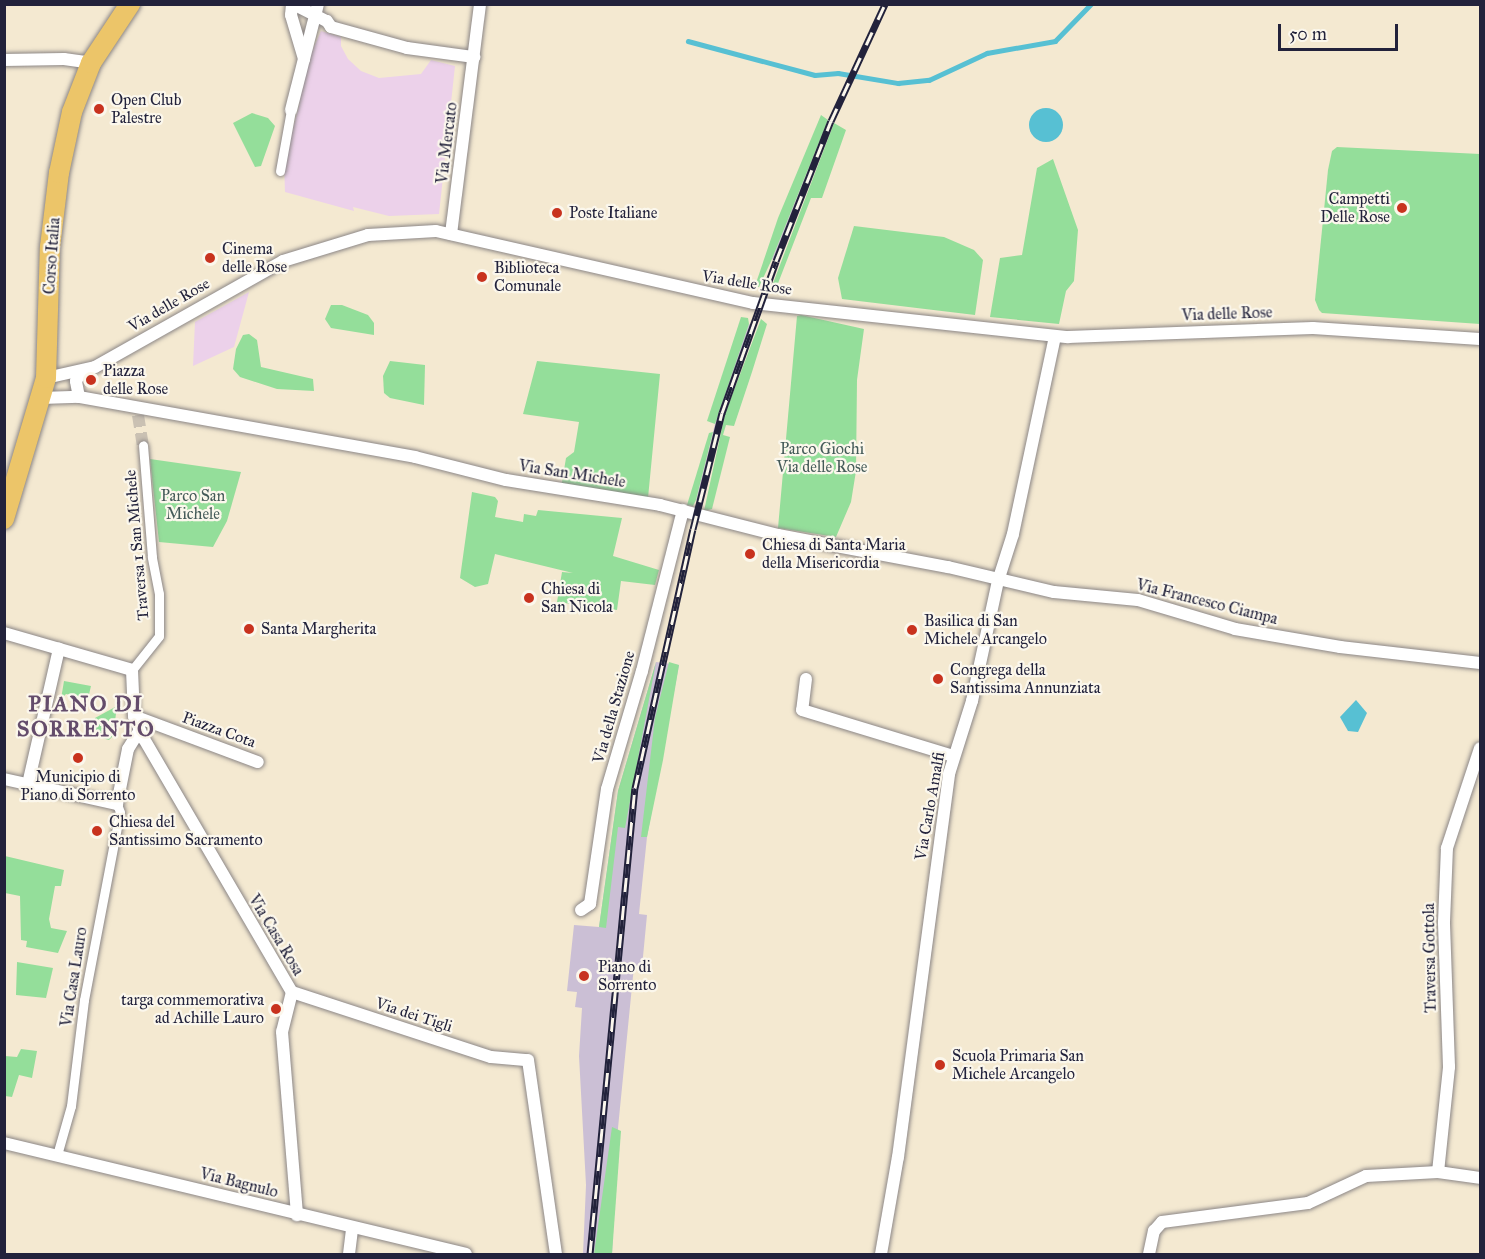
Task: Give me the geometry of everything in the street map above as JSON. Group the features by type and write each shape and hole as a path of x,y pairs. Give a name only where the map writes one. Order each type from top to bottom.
{"main road":[{"name":"Corso Italia","path":"4,519 46,378 50,247 59,173 79,87 91,63 130,4"}],"street":[{"path":"304,59 291,15 293,4 317,11 331,27 406,48 474,57"},
{"name":"Via Mercato","path":"451,234 480,4"},
{"path":"280,171 291,110 317,11"},
{"path":"4,60 64,58 91,63"},
{"name":"Via delle Rose","path":"46,378 81,372 283,261 368,235 436,231 753,303 1055,336 1313,328 1480,339"},
{"name":"Via Carlo Amalfi","path":"881,1254 898,1157 953,756 972,701 998,580 1013,534 1055,336"},
{"path":"41,398 79,397 76,381 81,372"},
{"name":"Via San Michele","path":"79,397 139,410 349,445 506,480 683,510 998,580"},
{"name":"Traversa 1 San Michele","path":"132,670 159,636 159,594 152,557 143,445"},
{"name":"Via della Stazione","path":"581,910 590,904 607,789 683,510"},
{"name":"Via Francesco Ciampa","path":"998,580 1054,592 1138,600 1235,629 1293,639 1480,663"},
{"path":"4,633 132,670 134,716 140,730 128,749 117,804 4,779"},
{"path":"28,784 58,649"},
{"path":"806,679 802,710 953,756"},
{"name":"Piazza Cota","path":"134,716 258,762"},
{"name":"Via Casa Rosa","path":"140,730 292,992 282,1032 297,1215"},
{"name":"Traversa Gottola","path":"1438,1172 1449,1067 1444,922 1447,848 1480,748"},
{"name":"Via Casa Lauro","path":"57,1155 71,1106 84,1000 120,812 117,804"},
{"name":"Via dei Tigli","path":"292,992 491,1057 528,1060 556,1254"},
{"name":"Via Bagnulo","path":"4,1143 352,1230 466,1254"},
{"path":"1149,1254 1154,1231 1162,1222 1308,1203 1366,1176 1438,1172 1480,1178"},
{"path":"349,1254 352,1230"}],"shaded area":[{"path":"321,31 341,37 341,46 348,59 361,71 379,78 421,74 431,60 455,66 439,214 389,216 353,207 354,211 285,192 284,163 309,58"},
{"path":"828,120 834,123 779,262 772,259"},
{"path":"249,292 234,347 193,366 195,322"},
{"path":"749,324 755,326 725,414 703,502 696,500 718,412"},
{"path":"656,662 679,665 647,837 639,914 647,915 642,967 634,966 618,1128 612,1254 583,1254 586,1185 579,1056 582,1008 575,1007 577,992 567,991 574,925 599,927 618,791"}],"green space":[{"path":"252,113 268,118 275,126 261,166 255,167 233,123"},
{"path":"821,115 828,120 772,259 759,287 755,286 778,218"},
{"path":"834,123 846,130 822,198 811,198 777,286 772,286"},
{"name":"Campetti Delle Rose","path":"1337,147 1480,154 1480,324 1322,313 1319,310 1315,300 1328,170 1332,151"},
{"path":"1053,159 1078,230 1074,281 1066,291 1059,324 990,317 1000,258 1022,255 1037,168"},
{"path":"854,226 944,237 974,250 983,260 975,315 842,299 838,278"},
{"path":"331,305 342,305 368,315 374,323 374,335 331,328 325,319"},
{"name":"Parco Giochi Via delle Rose","path":"797,316 864,329 857,380 856,471 851,502 836,537 778,528"},
{"path":"741,317 748,318 749,324 715,424 707,421"},
{"path":"761,319 767,324 734,426 726,425 723,435 730,437 712,509 704,511 725,414"},
{"path":"249,334 257,340 261,367 313,379 314,391 277,389 240,377 233,369 236,349 243,335"},
{"path":"390,361 425,365 424,405 390,398 384,393 383,376"},
{"path":"537,361 660,374 648,498 561,488 566,458 574,452 579,422 523,414"},
{"path":"713,432 696,500 693,506 687,505 709,433"},
{"name":"Parco San Michele","path":"150,459 241,472 227,521 213,547 159,542"},
{"path":"472,492 495,497 498,501 495,517 523,522 524,514 536,516 538,510 622,518 613,556 659,570 655,585 621,581 617,610 557,602 562,572 573,573 495,554 488,584 475,587 460,578"},
{"path":"656,662 625,828 618,827 606,928 599,927 618,791"},
{"path":"669,662 679,665 647,837 641,837 655,718"},
{"path":"64,681 91,686 87,703 85,698 66,694 61,699"},
{"path":"117,706 113,736 109,740 91,735 95,718"},
{"path":"5,856 64,870 61,886 55,886 49,919 51,928 67,931 58,953 26,947 27,941 21,940 20,896 5,893"},
{"path":"17,962 53,968 46,998 16,995"},
{"path":"21,1049 37,1051 32,1078 19,1075 12,1097 5,1096 5,1056 17,1057"},
{"path":"612,1127 621,1131 612,1254 594,1254"}],"water":[{"path":"1046,108 1058,113 1063,125 1058,137 1046,142 1034,137 1029,125 1034,113"},
{"path":"1356,700 1367,713 1358,732 1348,731 1340,717"}],"waterway":[{"path":"688,41 815,75 838,73 898,83 929,80 987,53 1055,41 1091,4"}],"tunnel":[{"path":"138,415 143,445"}],"railway":[{"path":"590,1254 635,788 693,529 722,413 776,261 831,121 885,4"}],"place":[{"name":"Open Club Palestre","path":"99,109"},
{"name":"Campetti Delle Rose","path":"1402,208"},
{"name":"Poste Italiane","path":"557,213"},
{"name":"Cinema delle Rose","path":"210,258"},
{"name":"Biblioteca Comunale","path":"482,277"},
{"name":"Piazza delle Rose","path":"91,380"},
{"name":"Chiesa di Santa Maria della Misericordia","path":"750,554"},
{"name":"Chiesa di San Nicola","path":"529,598"},
{"name":"Santa Margherita","path":"249,629"},
{"name":"Basilica di San Michele Arcangelo","path":"912,630"},
{"name":"Congrega della Santissima Annunziata","path":"938,679"},
{"name":"Municipio di Piano di Sorrento","path":"78,758"},
{"name":"Chiesa del Santissimo Sacramento","path":"97,831"},
{"name":"Piano di Sorrento","path":"584,976"},
{"name":"targa commemorativa ad Achille Lauro","path":"276,1009"},
{"name":"Scuola Primaria San Michele Arcangelo","path":"940,1065"}],"district":[{"name":"PIANO DI SORRENTO","path":"86,716"}]}
